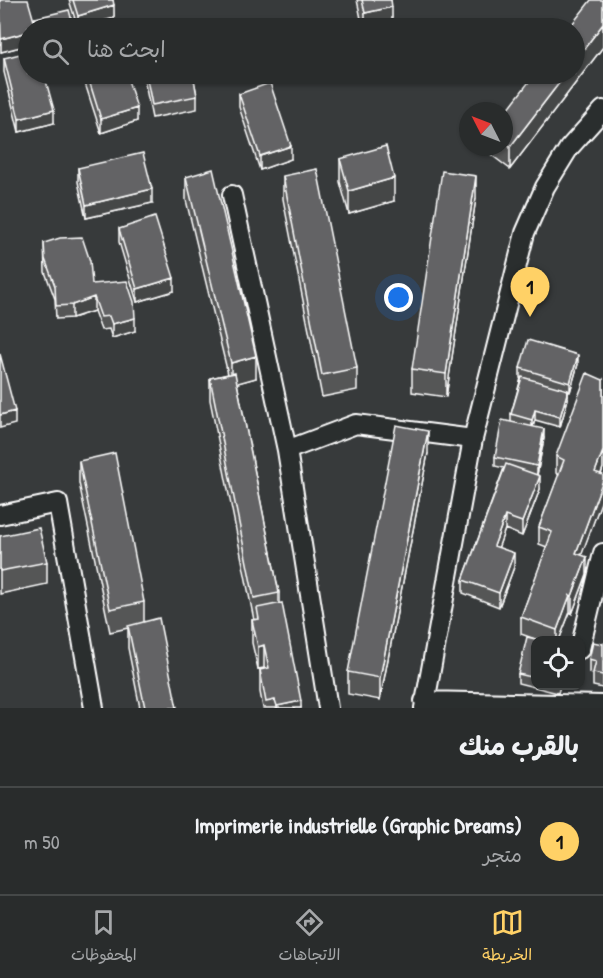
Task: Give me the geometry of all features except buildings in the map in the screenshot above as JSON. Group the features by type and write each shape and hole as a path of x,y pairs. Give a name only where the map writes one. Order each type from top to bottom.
{"street":[{"path":"603,110 569,148 545,187 525,233 473,439 424,704 569,699 603,705"},
{"path":"232,195 287,450 328,708"},
{"path":"287,450 356,424 473,439"},
{"path":"0,515 58,503 94,708"},
{"path":"583,636 603,553"}],"place":[{"name":"Imprimerie industrielle (Graphic Dreams)","path":"530,317"}]}
